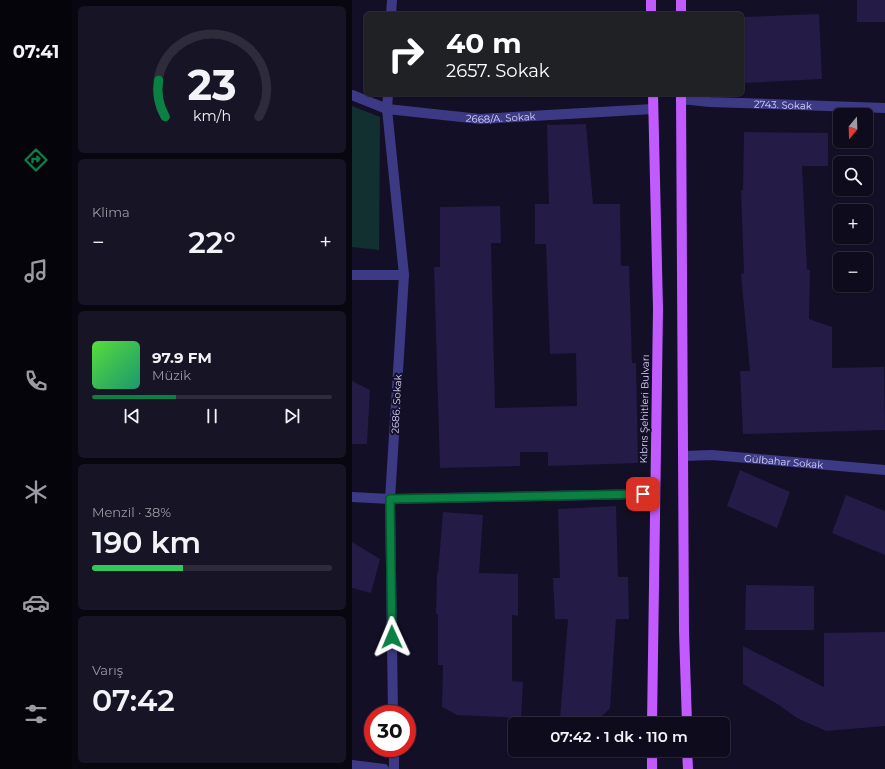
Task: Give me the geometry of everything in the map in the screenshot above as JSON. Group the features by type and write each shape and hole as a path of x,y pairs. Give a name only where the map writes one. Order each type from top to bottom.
{"main road":[{"path":"651,0 651,12"},
{"path":"681,0 681,12"},
{"name":"Kıbrıs Şehitleri Bulvarı","path":"652,717 658,309 653,96"},
{"path":"681,97 684,631 687,717"},
{"path":"652,757 652,769"},
{"path":"687,757 688,769"}],"street":[{"path":"391,12 392,0"},
{"name":"2668/A. Sokak","path":"352,95 387,109 480,119 653,109"},
{"name":"2686. Sokak","path":"388,96 387,109 404,275 390,499 393,705"},
{"name":"2743. Sokak","path":"681,97 710,102 885,108"},
{"path":"352,275 404,275"},
{"name":"Gülbahar Sokak","path":"683,456 712,455 885,470"},
{"path":"352,497 390,499 655,495"},
{"path":"394,757 394,769"},
{"path":"352,765 384,769"}],"green space":[{"path":"352,106 380,117 379,250 352,247"}],"building":[{"path":"857,0 885,0 885,22 857,22"},
{"path":"819,14 822,79 744,83 744,17"},
{"path":"586,124 593,204 620,204 621,266 629,266 632,363 636,363 638,463 548,466 548,452 520,452 520,466 440,468 434,267 440,267 440,207 500,206 501,243 491,243 495,408 577,406 576,353 550,354 546,244 535,244 535,204 549,204 547,125"},
{"path":"744,132 828,133 828,166 802,166 807,270 810,270 809,319 832,327 832,368 884,367 885,430 743,434 740,371 750,371 741,274 744,273 741,190 743,190"},
{"path":"352,381 370,390 367,444 352,444"},
{"path":"740,470 790,492 777,528 727,506"},
{"path":"846,495 885,511 885,555 832,533"},
{"path":"616,506 618,577 628,577 629,619 616,619 610,708 601,717 560,717 568,619 555,619 553,578 560,578 558,509"},
{"path":"443,512 483,515 479,573 518,574 518,616 512,615 512,681 523,682 521,717 457,715 442,707 443,665 438,665 438,614 436,614"},
{"path":"352,542 380,559 371,593 352,588"},
{"path":"746,585 814,586 814,630 745,630"},
{"path":"885,632 885,726 826,731 797,718 779,705 743,684 743,646 824,687 824,633"}],"route":[{"path":"392,637 390,499 643,494"}]}
